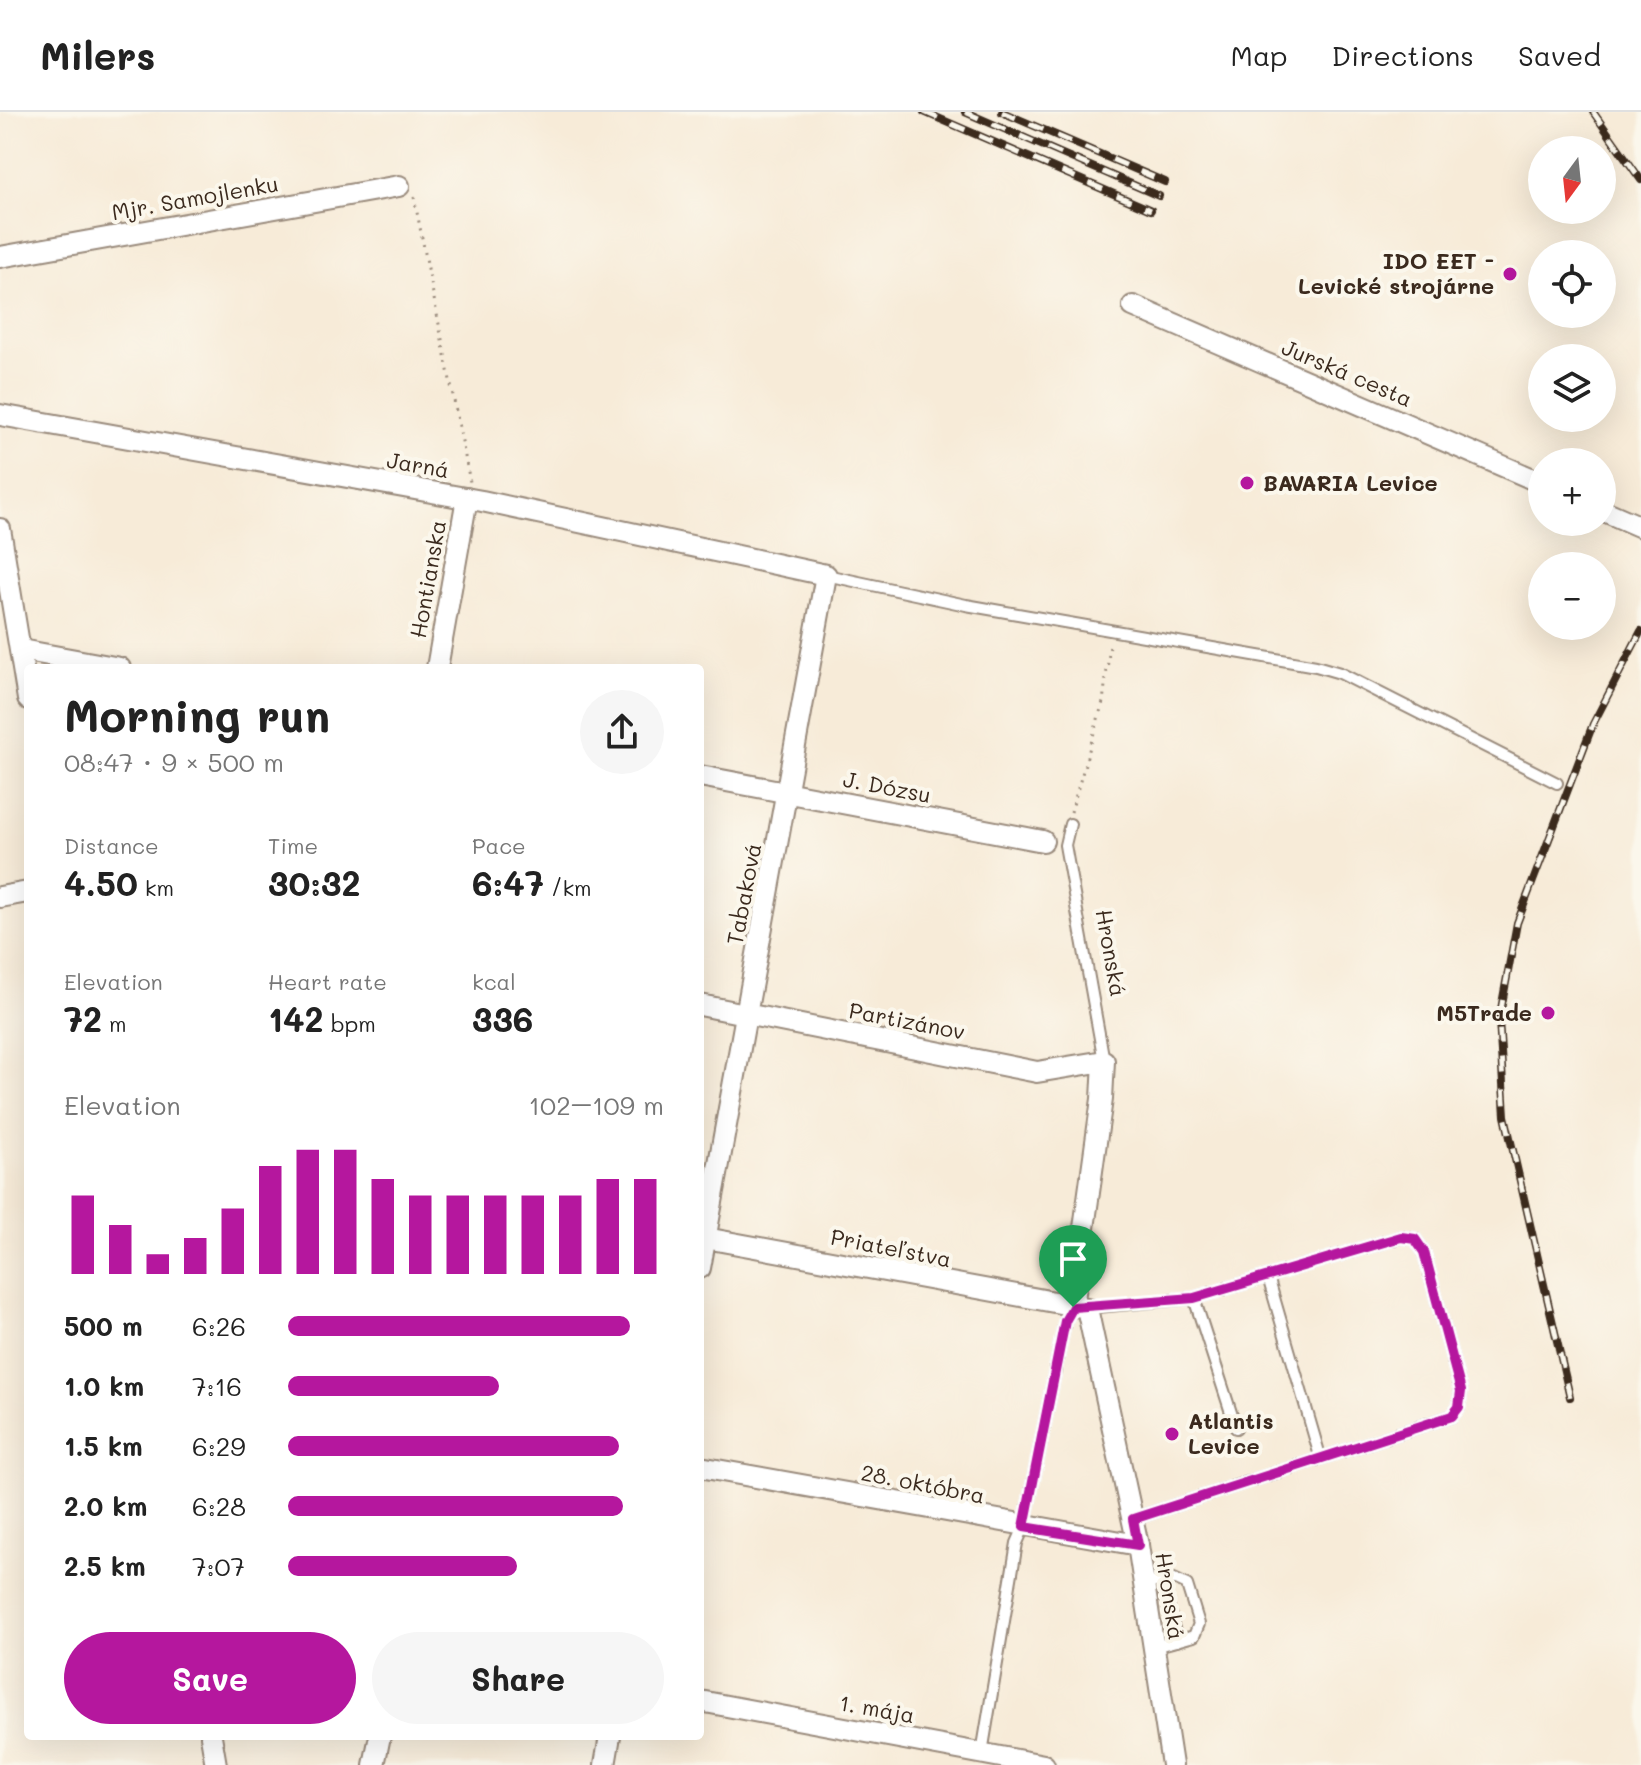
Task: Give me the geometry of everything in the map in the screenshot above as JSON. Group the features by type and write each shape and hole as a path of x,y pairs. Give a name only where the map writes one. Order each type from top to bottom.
{"street":[{"name":"Mjr. Samojlenku","path":"0,257 401,192"},
{"name":"Jurská cesta","path":"1133,306 1528,477"},
{"name":"Jarná","path":"0,415 467,498 826,575"},
{"name":"Hontianska","path":"438,664 467,498"},
{"path":"1616,516 1641,527"},
{"path":"0,529 24,671"},
{"name":"Tabaková","path":"704,1233 826,575"},
{"path":"21,650 98,664"},
{"name":"J. Dózsu","path":"704,777 1043,841"},
{"path":"0,897 24,893"},
{"name":"Partizánov","path":"704,1006 1037,1072 1104,1061"},
{"name":"Hronská","path":"1104,1061 1080,1308 1138,1545 1153,1582 1154,1647 1172,1765"},
{"name":"Priateľstva","path":"704,1238 1080,1308"},
{"name":"28. októbra","path":"704,1468 1138,1545"},
{"name":"1. mája","path":"704,1702 1044,1765"},
{"path":"212,1740 216,1765"},
{"path":"374,1765 379,1740"},
{"path":"605,1765 609,1740"}],"lane":[{"path":"826,575 966,605 1110,628 1340,673 1557,783"},
{"path":"1065,845 1070,824"},
{"name":"J. Dózsu","path":"1043,841 1065,845"},
{"name":"Hronská","path":"1065,845 1084,933 1104,1061"},
{"path":"1080,1308 1194,1298 1401,1237 1415,1239 1424,1252 1461,1391 1459,1407 1452,1416 1320,1456 1133,1519"},
{"path":"1268,1277 1320,1456"},
{"path":"1194,1298 1236,1428"},
{"name":"Hronská","path":"982,1753 1017,1543 1024,1527 1065,1321 1080,1308"},
{"path":"1154,1647 1177,1641 1194,1636 1199,1624 1187,1585 1174,1579 1153,1582 1177,1641"}],"path":[{"path":"401,192 416,197 471,479 467,498"},
{"path":"1070,824 1072,804 1103,702 1110,657 1110,628"}],"railway":[{"path":"924,112 1151,210"},
{"path":"965,112 1159,196"},
{"path":"1002,112 1165,182"},
{"path":"1593,112 1641,180"},
{"path":"1570,1397 1505,1116 1499,1020 1517,923 1593,724 1641,631"}],"place":[{"name":"IDO EET - Levické strojárne","path":"1510,274"},
{"name":"BAVARIA Levice","path":"1247,483"},
{"name":"M5Trade","path":"1548,1013"},
{"name":"Atlantis Levice","path":"1172,1434"}],"route":[{"path":"1401,1237 1415,1239 1424,1252 1443,1322 1461,1391 1459,1407 1452,1416 1320,1456 1133,1519 1138,1545 1024,1527 1065,1321 1073,1307 1194,1298 1401,1237"}]}
